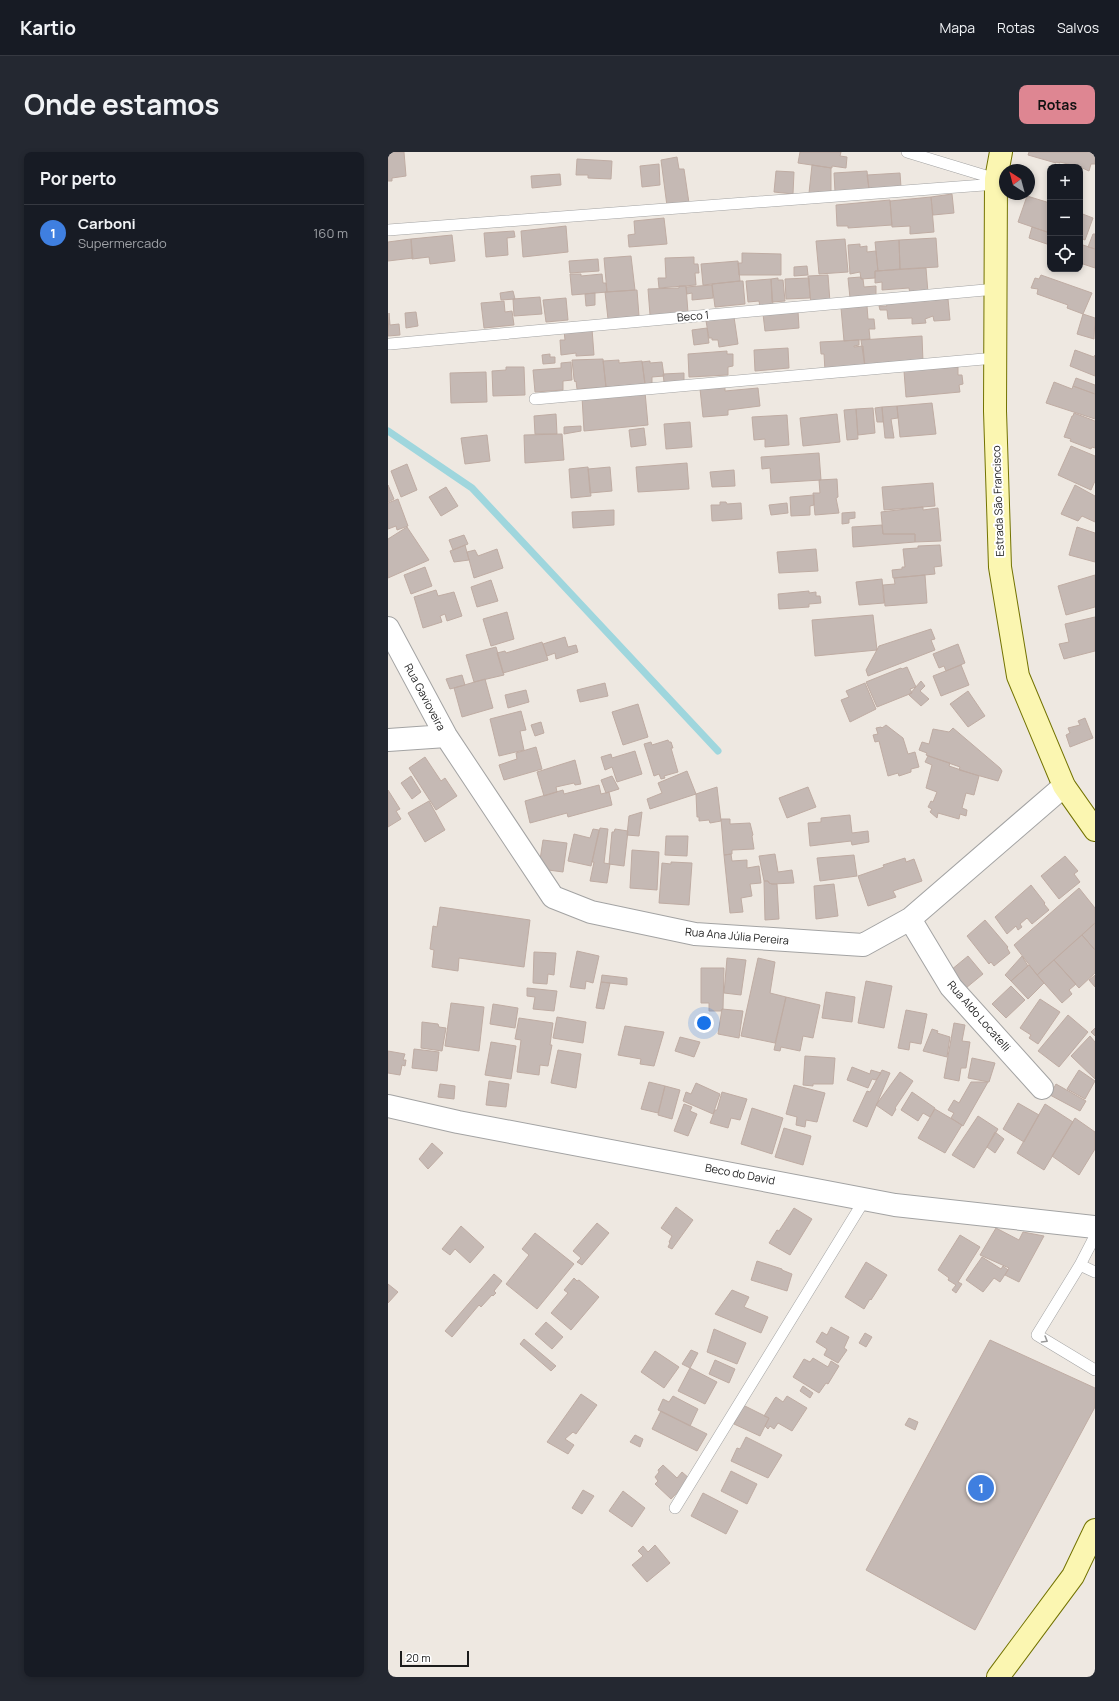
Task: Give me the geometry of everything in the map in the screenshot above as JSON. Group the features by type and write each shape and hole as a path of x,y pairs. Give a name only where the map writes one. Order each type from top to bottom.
{"main road":[{"name":"Estrada São Francisco","path":"1001,152 996,181 995,358 995,411 1000,567 1018,676 1064,786 1095,830"},
{"path":"998,1677 1073,1576 1095,1530"}],"street":[{"name":"Rua Gavioveira","path":"388,628 446,736 388,740"},
{"name":"Rua Ana Júlia Pereira","path":"446,736 553,897 592,912 695,934 863,945 910,919 1064,786"},
{"name":"Rua Aldo Locatelli","path":"910,919 951,987 1042,1088"},
{"name":"Beco do David","path":"388,1106 458,1122 895,1205 1095,1227"}],"lane":[{"path":"907,152 996,181"},
{"path":"388,230 996,181"},
{"name":"Beco 1","path":"390,344 996,288"},
{"path":"535,399 995,358"},
{"path":"674,1508 865,1199"},
{"path":"1095,1236 1080,1265 1037,1335 1095,1370"},
{"path":"1080,1265 1095,1272"}],"building":[{"path":"388,152 404,152 406,176 392,178 392,181 388,181"},
{"path":"800,152 841,152 840,156 847,157 846,168 832,166 832,168 798,163"},
{"path":"1029,152 1095,152 1095,164 1091,164 1089,171 1083,168 1083,164 1056,163 1028,155"},
{"path":"677,157 679,169 684,169 689,203 667,206 661,160"},
{"path":"577,159 612,161 611,179 588,178 588,175 576,175"},
{"path":"659,164 660,185 642,187 640,166"},
{"path":"812,165 831,168 831,192 809,193"},
{"path":"776,171 794,172 793,194 774,192"},
{"path":"867,171 869,189 835,192 834,173"},
{"path":"900,173 901,187 869,189 867,175"},
{"path":"560,174 561,185 532,188 531,176"},
{"path":"952,194 954,213 933,215 931,197"},
{"path":"931,197 934,232 910,234 910,226 892,227 890,201"},
{"path":"1035,198 1047,202 1047,232 1018,222 1026,200 1035,200"},
{"path":"890,200 892,225 848,228 848,226 837,226 836,205"},
{"path":"1083,214 1093,218 1085,240 1083,239"},
{"path":"664,218 667,244 629,247 628,235 635,234 634,221"},
{"path":"566,226 568,252 523,257 521,231"},
{"path":"1032,227 1047,232 1047,244 1029,238"},
{"path":"514,231 515,237 507,238 508,255 486,257 484,233"},
{"path":"1093,234 1095,234 1095,249 1088,247"},
{"path":"452,235 455,261 430,264 429,257 412,259 411,239"},
{"path":"936,238 938,267 900,269 899,240"},
{"path":"411,239 413,258 388,261 388,242"},
{"path":"845,239 848,272 819,274 816,241"},
{"path":"899,240 900,269 878,271 875,242"},
{"path":"860,244 860,247 867,246 867,252 876,251 878,271 875,271 875,278 861,279 860,272 850,274 848,245"},
{"path":"1083,245 1095,249 1095,268 1083,264"},
{"path":"742,253 781,254 781,275 739,275 738,263 742,263"},
{"path":"631,256 635,290 607,292 604,258"},
{"path":"694,257 694,264 698,264 699,273 695,273 696,285 659,288 658,278 666,278 665,258"},
{"path":"598,259 599,271 570,273 569,261"},
{"path":"738,261 740,281 703,285 701,264"},
{"path":"807,266 808,275 794,276 794,267"},
{"path":"926,268 928,293 910,294 909,288 882,290 882,282 875,283 875,271"},
{"path":"570,274 581,274 581,276 602,274 603,283 606,283 607,292 572,295"},
{"path":"828,275 830,302 811,303 808,276"},
{"path":"1041,275 1092,293 1083,314 1067,308 1068,305 1037,294 1038,289 1031,288 1035,278 1039,279"},
{"path":"861,277 861,279 863,279 864,287 876,286 876,296 850,298 848,278"},
{"path":"778,278 778,280 783,280 785,301 772,302 771,279"},
{"path":"809,278 810,298 786,299 785,279"},
{"path":"771,279 773,306 760,307 759,301 748,302 746,281"},
{"path":"743,281 745,304 715,307 712,284"},
{"path":"712,285 713,298 692,300 692,293 687,294 686,287"},
{"path":"679,286 686,286 688,313 650,315 648,289 679,288"},
{"path":"637,290 639,316 608,319 605,292"},
{"path":"513,291 515,299 501,300 500,293"},
{"path":"595,293 595,305 586,306 585,294"},
{"path":"540,297 542,314 514,316 513,299"},
{"path":"566,298 568,320 546,322 543,300"},
{"path":"948,299 950,320 934,321 933,316 925,319 926,323 912,324 912,318 888,319 887,310 880,310 879,306 887,306 886,304"},
{"path":"504,301 505,312 512,311 514,325 484,328 481,303"},
{"path":"867,306 868,319 874,319 875,329 869,329 870,339 844,341 841,308"},
{"path":"798,311 799,328 765,331 763,314"},
{"path":"416,312 418,326 406,328 405,313"},
{"path":"389,313 390,325 399,324 400,335 388,336"},
{"path":"1083,314 1095,318 1094,339 1077,334"},
{"path":"734,317 738,344 719,347 718,340 712,340 712,338 709,338 706,321"},
{"path":"707,328 709,343 694,345 692,330"},
{"path":"592,329 594,355 576,356 576,353 561,355 560,340 565,340 564,331"},
{"path":"922,336 923,362 865,367 861,340"},
{"path":"859,340 859,345 854,347 863,346 865,367 825,371 824,354 821,354 820,342"},
{"path":"788,348 789,368 755,371 754,350"},
{"path":"1075,350 1094,357 1095,355 1095,376 1070,366"},
{"path":"727,351 727,354 733,354 733,366 728,367 728,375 689,377 688,354"},
{"path":"550,354 550,357 555,357 555,363 543,364 542,355"},
{"path":"603,359 606,387 577,389 576,381 575,382 574,379 572,360"},
{"path":"619,360 619,363 642,361 645,384 606,387 603,361"},
{"path":"650,361 650,363 662,362 664,376 652,377 652,383 645,384 642,362"},
{"path":"571,362 572,380 563,381 563,390 535,392 533,370 561,368 561,363"},
{"path":"506,367 524,367 525,395 493,396 492,371 506,370"},
{"path":"958,367 958,375 962,375 963,384 959,385 960,392 906,397 904,371"},
{"path":"486,372 487,402 451,403 450,373"},
{"path":"684,373 684,381 664,382 663,374"},
{"path":"1076,378 1095,385 1095,394 1073,386"},
{"path":"1054,382 1072,389 1073,386 1095,394 1095,419 1046,403"},
{"path":"725,387 725,391 758,388 760,406 728,410 728,415 703,417 700,389"},
{"path":"645,392 648,425 584,431 582,397"},
{"path":"932,403 936,434 900,437 897,406"},
{"path":"897,406 898,418 891,419 894,438 885,438 882,407"},
{"path":"882,407 883,422 877,422 875,408"},
{"path":"873,408 875,433 858,435 856,409"},
{"path":"856,409 858,439 847,440 844,410"},
{"path":"1074,413 1095,421 1095,448 1092,447 1091,449 1070,441 1071,439 1064,437"},
{"path":"556,414 557,434 535,434 534,416"},
{"path":"837,414 840,442 803,446 800,418"},
{"path":"787,415 789,445 765,447 765,439 754,440 752,417"},
{"path":"690,422 692,447 666,449 664,424"},
{"path":"581,426 581,431 564,434 564,427"},
{"path":"644,428 646,445 631,447 629,430"},
{"path":"562,434 564,460 525,463 524,435"},
{"path":"487,435 490,461 465,464 461,438"},
{"path":"1071,446 1095,456 1095,481 1091,490 1058,475"},
{"path":"819,453 821,480 771,483 770,468 762,469 761,457"},
{"path":"687,463 689,489 638,492 636,467"},
{"path":"407,464 417,490 401,497 391,471"},
{"path":"588,467 591,496 571,498 569,469"},
{"path":"610,467 612,491 590,493 588,469"},
{"path":"734,470 735,486 712,487 710,472"},
{"path":"837,479 838,497 836,498 839,513 815,515 813,493 820,493 819,480"},
{"path":"933,483 935,506 884,510 882,487"},
{"path":"388,485 394,499 388,502"},
{"path":"1075,485 1095,496 1095,522 1082,516 1078,521 1061,514"},
{"path":"446,487 458,506 441,516 429,497"},
{"path":"814,495 814,505 810,506 810,515 791,516 790,497"},
{"path":"398,499 408,526 397,530 396,526 388,529 388,503"},
{"path":"720,502 726,502 727,504 741,503 742,519 712,521 711,505 720,505"},
{"path":"787,503 788,513 771,515 769,505"},
{"path":"923,507 923,510 938,508 941,541 915,542 915,534 883,534 881,512"},
{"path":"614,510 614,525 573,528 572,512"},
{"path":"855,512 855,518 849,519 849,523 842,524 842,513"},
{"path":"882,525 883,534 915,534 915,542 853,547 852,527"},
{"path":"407,527 429,560 388,578 388,539"},
{"path":"1077,527 1095,533 1095,562 1069,555"},
{"path":"464,535 468,544 453,550 449,540"},
{"path":"465,545 469,560 454,562 450,551"},
{"path":"940,545 942,566 934,567 935,574 893,578 892,570 902,569 902,567 905,567 903,549 918,548 918,546"},
{"path":"497,549 503,568 474,578 467,552 475,550 478,556"},
{"path":"816,549 818,571 779,573 777,552"},
{"path":"425,567 432,586 411,594 404,575"},
{"path":"925,575 927,603 885,606 883,585 895,584 894,578"},
{"path":"1095,575 1095,607 1066,615 1058,586"},
{"path":"882,579 884,603 859,605 856,582"},
{"path":"491,580 498,601 477,607 471,587"},
{"path":"436,590 438,596 454,592 462,616 447,621 445,614 440,616 442,622 423,628 414,597"},
{"path":"809,591 809,593 816,592 816,596 820,596 821,603 809,604 809,607 779,609 778,594"},
{"path":"507,612 514,639 491,646 483,619"},
{"path":"873,615 877,650 815,656 812,620"},
{"path":"1095,617 1095,651 1064,659 1059,644 1069,642 1065,624"},
{"path":"931,629 935,639 931,640 935,650 868,676 866,670 879,646"},
{"path":"565,637 568,647 576,645 578,652 556,659 555,653 547,656 543,644"},
{"path":"542,642 548,660 503,673 497,653 505,651 506,653"},
{"path":"958,644 965,663 946,671 944,666 939,668 933,654"},
{"path":"496,647 504,675 474,682 466,655"},
{"path":"961,665 969,685 941,696 933,676"},
{"path":"907,667 916,687 910,689 912,693 877,707 866,682"},
{"path":"462,675 465,685 450,689 446,679"},
{"path":"485,679 493,708 462,717 454,688"},
{"path":"921,681 925,686 920,691 929,699 921,706 909,695"},
{"path":"605,683 608,696 580,702 577,690"},
{"path":"865,683 876,709 850,722 841,700 849,697 846,691"},
{"path":"526,690 529,702 508,708 505,695"},
{"path":"968,691 985,716 968,727 950,704"},
{"path":"638,704 648,737 623,745 612,712"},
{"path":"521,711 526,730 520,731 524,750 499,756 490,719"},
{"path":"1085,718 1093,738 1070,747 1066,735 1070,733 1068,728 1080,725 1078,721"},
{"path":"541,722 544,733 535,736 531,725"},
{"path":"886,725 903,738 908,754 915,752 919,767 911,769 911,772 899,776 898,773 888,776 879,741 875,742 873,735 878,734 876,728 882,728"},
{"path":"953,728 1000,768 1002,771 998,781 959,770 960,767 926,755 927,753 919,750 922,742 929,744 933,729 949,732"},
{"path":"668,740 671,742 673,748 671,748 678,772 664,776 665,778 661,779 659,774 654,776 644,744 651,742 652,745"},
{"path":"536,747 542,769 504,780 499,765 517,759 516,753"},
{"path":"635,751 642,774 617,782 612,767 605,770 601,757 611,754 612,758"},
{"path":"928,756 950,763 949,766 979,776 974,795 966,793 962,808 967,810 966,816 960,814 959,819 938,813 937,818 930,812 932,809 928,807 931,801 933,802 937,792 926,788 932,765 925,762"},
{"path":"425,757 441,781 445,778 457,796 436,810 409,768"},
{"path":"575,760 581,784 575,785 574,783 556,787 557,792 544,796 537,772"},
{"path":"687,771 696,794 650,809 647,799 662,793 658,783"},
{"path":"411,776 421,792 412,799 401,783"},
{"path":"612,776 619,789 606,793 601,780"},
{"path":"599,785 601,794 609,792 612,805 568,817 567,813 530,823 525,801 563,790 564,794"},
{"path":"717,787 721,821 710,823 709,820 699,821 699,817 697,817 696,794"},
{"path":"808,787 816,807 787,818 779,798"},
{"path":"388,790 400,809 396,811 401,819 388,827"},
{"path":"429,801 445,830 425,842 408,813"},
{"path":"642,812 639,836 627,835 629,816"},
{"path":"850,815 852,833 868,831 869,842 852,845 851,841 810,846 808,823 821,822 821,818"},
{"path":"721,819 730,819 730,824 750,823 754,849 732,850 732,854 724,855"},
{"path":"600,828 608,829 604,863 610,864 607,883 590,881 594,862 592,862"},
{"path":"593,829 599,830 591,866 568,861 574,834 590,838"},
{"path":"615,829 628,831 624,866 609,864 612,832 614,832"},
{"path":"666,836 688,836 687,856 665,855"},
{"path":"543,840 567,843 563,872 541,869 542,860 540,860"},
{"path":"632,850 659,852 657,890 630,888"},
{"path":"731,854 732,861 747,860 747,868 759,866 761,883 750,884 752,896 741,898 743,912 730,913 724,855"},
{"path":"775,854 778,872 792,870 794,883 772,884 768,881 764,881 759,856"},
{"path":"854,855 857,876 820,881 817,858"},
{"path":"1065,856 1078,871 1074,874 1080,882 1059,899 1041,876"},
{"path":"905,858 906,862 914,859 922,881 893,891 896,897 868,906 858,876 884,867 883,865"},
{"path":"671,862 692,863 689,905 659,903 662,863 671,864"},
{"path":"764,881 777,884 779,919 765,920"},
{"path":"834,884 838,916 816,919 814,886"},
{"path":"1031,885 1049,910 1032,924 1027,918 1020,924 1022,927 1018,930 1016,926 1007,934 995,917"},
{"path":"1079,888 1095,908 1095,923 1037,975 1014,945"},
{"path":"440,907 530,920 524,967 459,958 458,971 432,967 434,950 430,949 433,926 437,927"},
{"path":"985,920 1008,947 1007,948 1010,953 994,966 991,962 989,964 967,936"},
{"path":"1095,923 1095,950 1082,935"},
{"path":"1082,935 1095,950 1095,973 1079,988 1054,960"},
{"path":"577,951 599,956 593,983 586,981 585,989 570,987"},
{"path":"534,952 556,953 554,975 548,974 547,984 533,983"},
{"path":"968,956 983,974 966,988 951,970"},
{"path":"1022,956 1028,966 1011,981 1005,975"},
{"path":"727,958 746,960 741,995 724,993"},
{"path":"758,958 775,962 770,993 786,997 775,1043 741,1036"},
{"path":"1054,960 1076,984 1069,990 1072,994 1062,1003 1037,975"},
{"path":"1029,965 1044,983 1028,999 1011,981"},
{"path":"701,968 724,968 723,1009 721,1011 709,1011 709,1003 701,1003"},
{"path":"602,975 627,978 627,985 601,982"},
{"path":"1095,975 1095,987 1089,980"},
{"path":"866,981 892,986 884,1028 858,1023"},
{"path":"601,982 610,983 604,1009 596,1008"},
{"path":"1011,986 1025,1000 1006,1018 992,1004"},
{"path":"527,988 557,991 554,1011 533,1009 535,997 527,996"},
{"path":"826,992 855,997 852,1022 822,1018"},
{"path":"786,997 820,1005 813,1038 803,1036 800,1051 781,1047 780,1051 774,1050"},
{"path":"1040,999 1060,1012 1038,1044 1029,1038 1031,1035 1020,1028"},
{"path":"451,1003 484,1007 479,1051 445,1046"},
{"path":"493,1004 518,1008 515,1028 490,1024"},
{"path":"722,1009 743,1011 739,1038 718,1034"},
{"path":"906,1010 927,1014 921,1044 910,1042 909,1050 898,1048"},
{"path":"1068,1015 1088,1032 1059,1067 1038,1051"},
{"path":"557,1017 586,1022 583,1043 553,1038"},
{"path":"519,1018 553,1023 550,1045 552,1045 548,1066 540,1065 539,1075 517,1072 521,1040 515,1039"},
{"path":"422,1022 438,1024 439,1027 446,1028 442,1051 421,1048"},
{"path":"954,1023 965,1025 962,1041 970,1042 966,1068 961,1068 959,1081 944,1078"},
{"path":"625,1026 664,1032 654,1066 640,1064 641,1059 618,1055"},
{"path":"1095,1028 1095,1036 1091,1032"},
{"path":"932,1029 938,1031 937,1033 950,1037 947,1057 923,1051"},
{"path":"1090,1036 1095,1042 1095,1079 1071,1056"},
{"path":"680,1037 700,1042 694,1057 675,1051"},
{"path":"491,1042 516,1046 511,1079 485,1075"},
{"path":"414,1049 439,1052 437,1071 412,1068"},
{"path":"558,1050 581,1054 576,1088 551,1083"},
{"path":"388,1051 405,1054 403,1060 406,1060 405,1066 402,1065 400,1075 388,1073"},
{"path":"805,1056 835,1058 833,1084 813,1084 813,1086 803,1085"},
{"path":"972,1058 995,1063 989,1082 968,1078"},
{"path":"852,1067 870,1074 871,1070 881,1073 876,1080 872,1079 868,1088 847,1080"},
{"path":"882,1070 890,1073 867,1127 853,1121 867,1091 870,1092"},
{"path":"1079,1070 1095,1081 1085,1099 1067,1089"},
{"path":"900,1072 913,1081 895,1108 896,1109 892,1116 876,1105"},
{"path":"489,1081 509,1084 506,1107 486,1105"},
{"path":"649,1082 665,1086 658,1113 641,1109"},
{"path":"971,1082 988,1082 963,1126 951,1118 954,1113 948,1110 954,1100 959,1103"},
{"path":"696,1083 720,1094 713,1114 683,1101 686,1092 691,1094"},
{"path":"440,1084 455,1086 454,1099 438,1097"},
{"path":"1056,1084 1086,1101 1080,1111 1050,1095"},
{"path":"794,1085 825,1093 817,1122 806,1120 805,1127 796,1125 797,1117 786,1114"},
{"path":"665,1086 680,1090 672,1119 658,1115"},
{"path":"722,1092 747,1099 740,1120 731,1118 728,1128 710,1123 715,1110 717,1110"},
{"path":"912,1092 935,1108 930,1117 923,1113 918,1121 901,1110"},
{"path":"1018,1103 1039,1115 1024,1142 1003,1129"},
{"path":"684,1104 692,1107 690,1111 697,1114 688,1136 674,1131"},
{"path":"1045,1104 1073,1122 1044,1170 1017,1153"},
{"path":"752,1108 783,1118 772,1154 741,1144"},
{"path":"935,1109 962,1125 945,1153 918,1138"},
{"path":"978,1116 998,1129 974,1168 952,1155"},
{"path":"1075,1118 1095,1132 1095,1149 1079,1175 1052,1156"},
{"path":"784,1128 811,1136 803,1165 775,1157"},
{"path":"995,1132 1004,1139 995,1153 987,1147"},
{"path":"432,1143 443,1153 428,1169 419,1159"},
{"path":"676,1207 693,1220 672,1249 668,1247 672,1236 661,1228"},
{"path":"794,1208 812,1219 790,1255 769,1243"},
{"path":"597,1223 609,1233 582,1265 577,1262 581,1258 573,1251"},
{"path":"461,1226 484,1247 470,1263 455,1249 450,1255 442,1249"},
{"path":"996,1228 1019,1240 1023,1232 1044,1236 1019,1282 1005,1275 1009,1268 980,1255"},
{"path":"535,1233 574,1264 537,1309 506,1284 529,1255 522,1249"},
{"path":"960,1235 980,1247 958,1282 962,1284 956,1293 952,1290 956,1285 948,1280 949,1278 938,1270"},
{"path":"982,1257 1001,1269 1003,1266 1008,1270 1000,1282 994,1278 983,1292 966,1280"},
{"path":"757,1261 782,1269 792,1274 787,1291 751,1280"},
{"path":"866,1262 887,1275 864,1309 845,1297"},
{"path":"494,1274 502,1281 494,1291 496,1293 493,1296 492,1295 481,1307 479,1305 452,1337 445,1331"},
{"path":"574,1278 577,1281 579,1280 599,1297 571,1330 551,1313 568,1293 564,1290"},
{"path":"388,1284 398,1292 388,1303"},
{"path":"732,1290 749,1297 744,1307 768,1317 761,1333 715,1314"},
{"path":"546,1322 563,1337 552,1349 535,1334"},
{"path":"831,1327 849,1337 844,1348 847,1350 838,1363 824,1355 827,1349 816,1342 822,1332 827,1335"},
{"path":"714,1329 746,1343 737,1364 707,1352"},
{"path":"865,1333 872,1337 866,1347 859,1343"},
{"path":"524,1339 556,1366 551,1371 520,1344"},
{"path":"990,1340 1095,1388 1095,1407 975,1630 866,1570"},
{"path":"691,1350 698,1353 690,1368 682,1364"},
{"path":"655,1351 679,1367 664,1388 641,1372"},
{"path":"813,1358 828,1367 831,1361 839,1366 828,1384 826,1383 819,1393 793,1377 804,1359 810,1362"},
{"path":"715,1360 735,1369 729,1383 709,1374"},
{"path":"690,1368 717,1382 705,1404 678,1391"},
{"path":"803,1386 813,1393 810,1398 800,1391"},
{"path":"581,1394 597,1405 576,1434 573,1432 565,1439 574,1445 568,1454 547,1442"},
{"path":"673,1396 698,1409 690,1426 658,1410 663,1399 669,1402"},
{"path":"787,1396 807,1408 792,1431 778,1423 774,1429 770,1426 768,1429 765,1426 769,1418 764,1416 776,1397 783,1402"},
{"path":"743,1405 769,1418 760,1436 734,1424"},
{"path":"661,1411 707,1434 697,1451 652,1429"},
{"path":"909,1418 918,1422 915,1430 905,1425"},
{"path":"635,1435 643,1439 640,1447 630,1442"},
{"path":"746,1437 782,1455 768,1478 731,1461 737,1448 740,1449"},
{"path":"663,1465 677,1478 682,1472 690,1479 671,1499 655,1484 658,1481 655,1477 659,1472 658,1470"},
{"path":"731,1471 757,1484 747,1504 721,1491"},
{"path":"583,1490 594,1496 582,1514 572,1508"},
{"path":"623,1491 645,1508 632,1527 609,1511"},
{"path":"703,1493 738,1511 726,1534 691,1516"},
{"path":"655,1545 670,1563 647,1582 632,1565 643,1556 638,1551 643,1546 648,1552"}],"waterway":[{"path":"388,431 472,488 718,751"}],"place":[{"name":"Carboni","path":"981,1488"}]}
